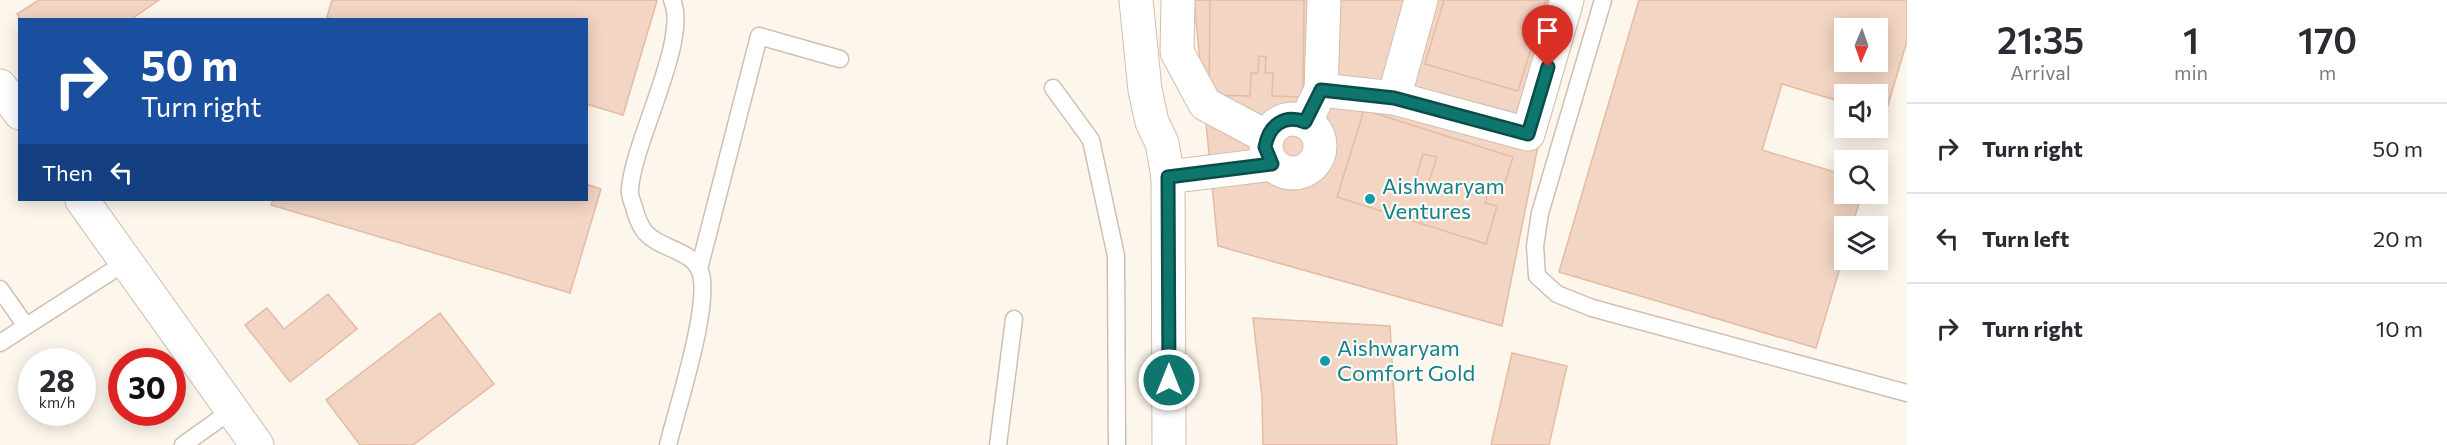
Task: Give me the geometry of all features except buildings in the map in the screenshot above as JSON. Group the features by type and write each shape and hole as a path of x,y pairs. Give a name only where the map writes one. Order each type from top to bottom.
{"street":[{"path":"1136,0 1145,90 1152,122 1162,142 1168,177 1169,445"},
{"path":"1178,0 1177,52 1205,104 1269,150 1287,173 1304,171 1311,166 1320,151 1320,143 1313,127 1297,119 1278,123 1269,150"},
{"path":"1305,122 1321,90 1324,0"},
{"path":"1394,98 1421,0"},
{"path":"1321,90 1394,98 1528,134 1567,0"},
{"path":"0,86 18,110"},
{"path":"1168,177 1269,150"},
{"path":"83,201 257,445"}],"lane":[{"path":"672,0 677,9 676,36 636,160 629,191 636,217 648,236 683,254 699,269"},
{"path":"1604,0 1540,213 1535,246 1537,276 1557,294 1592,308 1907,393"},
{"path":"668,445 700,317 704,291 699,269 759,36 840,58"},
{"path":"1053,88 1091,140 1116,256 1117,445"},
{"path":"0,343 126,262"},
{"path":"0,289 26,326"},
{"path":"998,445 1014,319"},
{"path":"183,445 232,410"}],"place":[{"name":"Aishwaryam Ventures","path":"1370,199"},
{"name":"Aishwaryam Comfort Gold","path":"1325,361"}],"route":[{"path":"1169,380 1170,208 1168,177 1272,164 1265,147 1271,129 1287,119 1305,122 1321,90 1394,98 1528,134 1548,67"}]}
